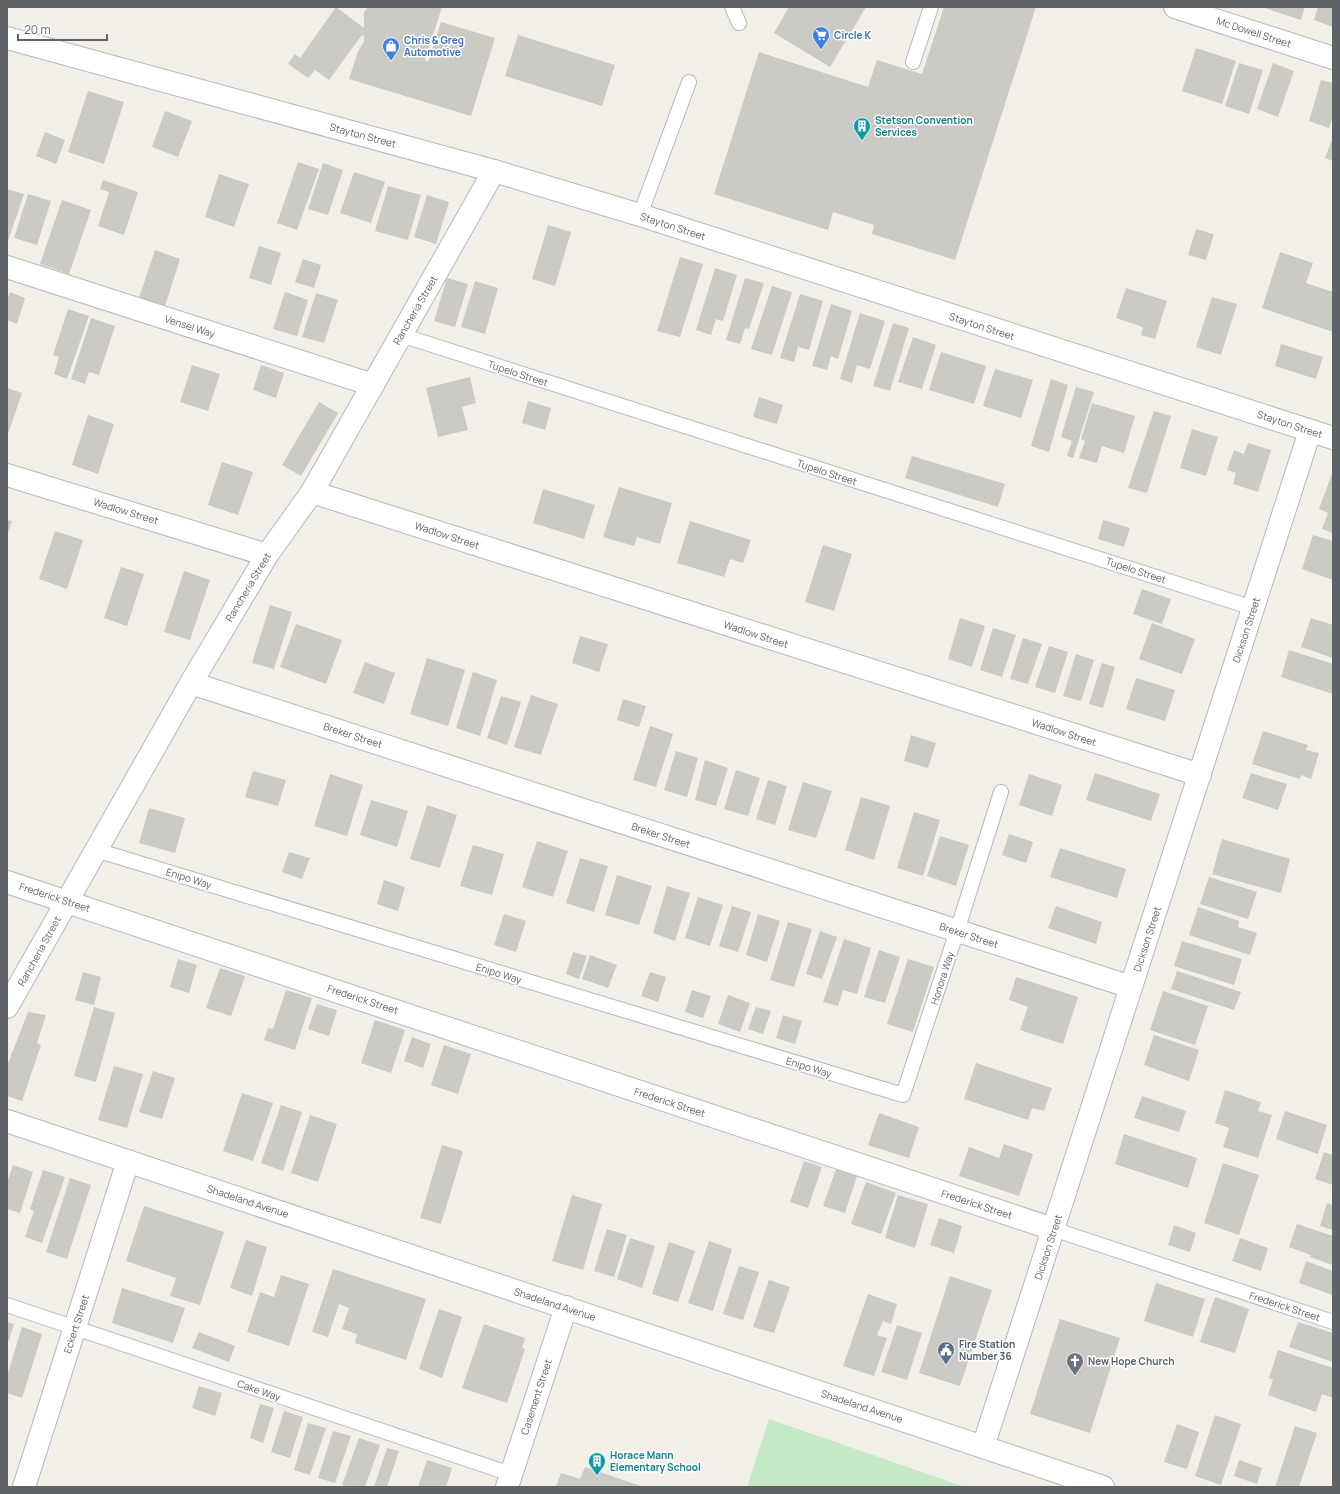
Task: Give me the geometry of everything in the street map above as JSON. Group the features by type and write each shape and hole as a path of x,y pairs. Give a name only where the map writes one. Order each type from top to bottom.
{"street":[{"name":"Mc Dowell Street","path":"1175,7 1333,58"},
{"name":"Stayton Street","path":"7,38 494,171 640,215 1333,438"},
{"name":"Rancheria Street","path":"7,1008 191,683 267,555 312,492 494,171"},
{"name":"Vensel Way","path":"7,267 372,385"},
{"name":"Dickson Street","path":"983,1447 1310,430"},
{"name":"Wadlow Street","path":"7,475 267,555"},
{"name":"Wadlow Street","path":"312,492 1200,775"},
{"name":"Breker Street","path":"191,683 1131,987"},
{"name":"Frederick Street","path":"7,882 1053,1229"},
{"name":"Shadeland Avenue","path":"7,1121 1103,1487"},
{"name":"Eckert Street","path":"24,1487 128,1161"},
{"name":"Casement Street","path":"509,1480 566,1308"}],"lane":[{"path":"732,7 739,23"},
{"path":"913,62 930,7"},
{"path":"640,215 689,82"},
{"name":"Tupelo Street","path":"401,335 1253,608"},
{"name":"Honora Way","path":"903,1095 1002,792"},
{"name":"Enipo Way","path":"96,850 903,1095"},
{"name":"Frederick Street","path":"1053,1229 1333,1322"},
{"name":"Cake Way","path":"7,1305 509,1480"}],"green space":[{"path":"769,1419 965,1487 747,1487"}],"building":[{"name":"Chris & Greg Automotive","path":"336,7 364,28 364,12 368,7 442,7 425,60 428,62 441,22 495,38 471,116 349,79 358,51 364,42 364,35 361,36 329,80 315,70 308,78 288,64 295,54 300,58"},
{"name":"Circle K","path":"789,7 866,7 830,67 774,33"},
{"name":"Stetson Convention Services","path":"944,7 1036,7 955,260 872,234 874,225 833,212 828,230 714,194 759,52 868,87 877,60 922,74"},
{"path":"1262,7 1305,7 1301,20"},
{"path":"1318,7 1333,7 1333,27 1314,20"},
{"path":"518,35 615,65 602,106 505,76"},
{"path":"1196,48 1236,61 1222,104 1182,91"},
{"path":"1239,63 1263,70 1249,114 1225,106"},
{"path":"1273,63 1294,71 1278,117 1257,109"},
{"path":"1321,80 1333,83 1333,116 1329,128 1309,121"},
{"path":"88,91 124,102 104,164 68,152"},
{"path":"165,111 192,121 178,157 152,147"},
{"path":"45,132 65,140 56,164 36,156"},
{"path":"1333,137 1333,161 1325,158"},
{"path":"298,162 319,169 297,230 277,223"},
{"path":"323,163 343,170 328,215 308,209"},
{"path":"354,172 385,182 371,223 340,213"},
{"path":"219,174 249,184 234,227 205,217"},
{"path":"103,180 138,192 124,235 98,226 109,192 100,189"},
{"path":"388,186 421,195 408,240 375,231"},
{"path":"7,189 24,194 7,244"},
{"path":"28,194 51,201 37,245 14,238"},
{"path":"427,195 449,202 436,244 414,237"},
{"path":"62,200 91,210 69,274 40,264"},
{"path":"548,225 571,232 555,286 532,279"},
{"path":"1196,229 1214,234 1206,260 1188,255"},
{"path":"259,246 281,253 271,285 249,278"},
{"path":"155,250 180,259 165,306 139,298"},
{"path":"1280,252 1313,263 1306,283 1333,292 1333,332 1262,308"},
{"path":"680,257 703,264 680,337 657,331"},
{"path":"303,259 321,265 314,288 295,282"},
{"path":"715,268 737,275 723,321 716,319 711,335 696,330"},
{"path":"447,278 468,284 455,327 434,321"},
{"path":"745,278 764,283 749,329 745,328 740,344 726,340"},
{"path":"475,281 498,288 485,334 461,327"},
{"path":"772,286 792,292 772,355 751,349"},
{"path":"1126,288 1167,301 1155,339 1141,335 1143,327 1116,318"},
{"path":"10,292 25,298 17,324 7,320 7,300"},
{"path":"285,292 308,300 297,336 273,329"},
{"path":"316,293 338,300 324,343 302,337"},
{"path":"800,294 823,301 809,350 798,347 794,362 780,358"},
{"path":"1212,297 1237,304 1221,355 1196,347"},
{"path":"831,304 852,311 838,359 831,356 827,370 812,366"},
{"path":"68,309 89,316 67,379 54,374 59,357 53,355"},
{"path":"860,313 885,321 870,369 857,365 852,383 840,379"},
{"path":"91,318 115,326 99,375 89,372 85,384 71,379"},
{"path":"893,323 909,328 890,391 873,386"},
{"path":"913,337 936,345 922,389 898,382"},
{"path":"1281,344 1323,357 1316,379 1275,366"},
{"path":"941,352 986,366 974,404 929,390"},
{"path":"192,365 220,374 208,411 180,402"},
{"path":"261,365 284,373 276,398 253,390"},
{"path":"995,369 1033,380 1021,418 983,406"},
{"path":"470,377 476,403 462,407 468,430 438,437 426,388"},
{"path":"1051,379 1068,385 1049,452 1031,446"},
{"path":"1076,387 1094,392 1073,458 1067,456 1072,441 1061,437"},
{"path":"7,388 22,393 7,437"},
{"path":"759,397 783,405 777,424 753,417"},
{"path":"528,401 551,408 545,430 522,423"},
{"path":"319,402 338,413 301,476 282,465"},
{"path":"1092,403 1135,416 1124,453 1102,446 1097,463 1079,458 1085,441 1081,439"},
{"path":"1154,411 1171,416 1147,493 1128,488"},
{"path":"88,415 114,424 98,474 72,465"},
{"path":"1192,429 1218,437 1206,476 1180,468"},
{"path":"1248,443 1271,450 1258,492 1233,484 1236,473 1227,470 1234,450 1244,454"},
{"path":"912,456 1005,484 998,507 905,478"},
{"path":"222,462 253,472 238,515 208,505"},
{"path":"1333,471 1333,533 1322,529 1328,513 1319,509"},
{"path":"619,487 672,503 660,544 637,537 634,546 603,537"},
{"path":"543,489 595,505 584,539 533,523"},
{"path":"7,520 12,521 7,536"},
{"path":"1103,520 1130,528 1124,547 1098,539"},
{"path":"690,521 751,540 743,563 730,559 724,577 677,563"},
{"path":"55,531 83,540 67,589 39,579"},
{"path":"1313,535 1333,541 1333,580 1302,569"},
{"path":"823,545 852,554 834,611 805,602"},
{"path":"121,567 144,574 127,626 104,618"},
{"path":"184,571 210,580 190,640 164,632"},
{"path":"1142,589 1171,599 1162,624 1133,614"},
{"path":"270,605 292,612 274,669 252,663"},
{"path":"960,618 985,626 972,667 948,659"},
{"path":"1311,618 1333,625 1333,658 1301,647"},
{"path":"1152,623 1195,639 1182,674 1139,659"},
{"path":"296,624 342,640 326,684 280,667"},
{"path":"993,628 1016,635 1002,677 980,670"},
{"path":"580,636 608,644 599,672 572,663"},
{"path":"1023,638 1042,644 1028,684 1010,679"},
{"path":"1049,646 1068,652 1055,693 1035,687"},
{"path":"1289,650 1333,664 1333,694 1281,677"},
{"path":"1076,654 1094,660 1081,701 1063,696"},
{"path":"427,658 465,670 448,726 410,714"},
{"path":"365,662 395,673 384,704 353,693"},
{"path":"1102,663 1115,667 1103,708 1089,704"},
{"path":"473,672 497,680 480,736 456,728"},
{"path":"1136,678 1175,690 1165,721 1126,709"},
{"path":"531,695 558,704 541,755 514,747"},
{"path":"501,696 521,702 507,745 487,738"},
{"path":"623,699 646,706 639,727 617,720"},
{"path":"650,726 673,734 656,787 633,780"},
{"path":"1263,731 1308,745 1306,750 1319,753 1311,779 1301,775 1300,779 1252,764"},
{"path":"911,735 936,743 928,768 904,761"},
{"path":"676,751 698,758 687,797 664,790"},
{"path":"705,760 728,768 716,806 695,800"},
{"path":"736,770 760,778 748,816 724,809"},
{"path":"253,771 286,780 278,806 245,797"},
{"path":"1095,773 1160,794 1151,821 1086,800"},
{"path":"1251,773 1287,784 1278,810 1242,798"},
{"path":"330,774 363,785 347,836 314,826"},
{"path":"1029,774 1062,785 1052,816 1019,805"},
{"path":"768,780 787,786 775,825 756,819"},
{"path":"803,782 832,791 816,838 788,830"},
{"path":"861,797 890,806 874,860 845,850"},
{"path":"371,800 408,811 397,847 360,835"},
{"path":"427,805 457,815 440,868 410,859"},
{"path":"149,808 185,818 175,853 139,843"},
{"path":"914,812 940,820 923,876 897,868"},
{"path":"1009,834 1033,842 1026,863 1002,855"},
{"path":"940,836 969,845 956,886 927,876"},
{"path":"1222,839 1290,859 1281,893 1212,874"},
{"path":"537,841 568,851 553,897 522,887"},
{"path":"473,845 504,854 492,895 460,886"},
{"path":"1060,848 1126,869 1117,898 1050,877"},
{"path":"289,852 310,858 302,879 282,872"},
{"path":"580,858 608,866 594,912 566,903"},
{"path":"617,875 652,886 639,925 605,915"},
{"path":"1209,877 1257,892 1248,919 1200,904"},
{"path":"384,880 405,887 398,911 377,904"},
{"path":"667,886 690,893 675,941 653,933"},
{"path":"698,897 723,905 710,946 685,938"},
{"path":"732,906 751,912 738,952 719,946"},
{"path":"1056,906 1102,922 1096,944 1048,928"},
{"path":"1198,907 1239,921 1238,927 1257,933 1250,955 1189,935"},
{"path":"504,914 526,921 516,952 494,945"},
{"path":"758,914 780,921 767,962 746,955"},
{"path":"788,922 812,929 794,987 770,980"},
{"path":"820,931 837,937 822,979 806,974"},
{"path":"844,939 871,948 857,994 843,990 838,1006 823,1002"},
{"path":"1182,941 1242,959 1234,985 1174,966"},
{"path":"879,950 900,957 885,1003 864,997"},
{"path":"573,952 587,956 579,979 566,974"},
{"path":"590,955 617,965 608,988 582,979"},
{"path":"178,959 197,965 189,993 170,987"},
{"path":"908,959 934,967 913,1032 887,1024"},
{"path":"220,968 245,976 231,1016 206,1008"},
{"path":"1177,971 1241,992 1234,1010 1171,989"},
{"path":"83,972 101,977 94,1005 75,1000"},
{"path":"650,972 666,977 658,1002 641,996"},
{"path":"1016,977 1078,997 1063,1044 1020,1030 1028,1007 1009,1000"},
{"path":"286,990 312,998 295,1050 264,1040 268,1028 273,1029"},
{"path":"692,990 711,996 703,1018 685,1012"},
{"path":"1163,991 1208,1006 1195,1045 1150,1030"},
{"path":"728,995 750,1003 740,1032 718,1024"},
{"path":"317,1004 337,1010 329,1036 308,1029"},
{"path":"94,1007 115,1013 96,1082 74,1076"},
{"path":"756,1007 771,1011 763,1034 748,1029"},
{"path":"28,1012 46,1015 37,1043 41,1045 22,1101 7,1096 7,1066"},
{"path":"783,1015 802,1021 795,1044 776,1038"},
{"path":"375,1020 405,1030 391,1073 361,1063"},
{"path":"1154,1035 1199,1050 1189,1081 1144,1065"},
{"path":"412,1037 431,1044 423,1068 404,1061"},
{"path":"444,1045 471,1054 458,1094 431,1085"},
{"path":"976,1063 1052,1088 1044,1111 1032,1108 1028,1120 964,1099"},
{"path":"114,1066 143,1074 127,1128 98,1120"},
{"path":"153,1071 175,1078 162,1119 139,1112"},
{"path":"1225,1090 1261,1102 1258,1111 1272,1115 1258,1158 1223,1147 1229,1128 1215,1123"},
{"path":"242,1093 273,1103 253,1161 223,1151"},
{"path":"1142,1096 1186,1111 1179,1132 1134,1118"},
{"path":"281,1105 302,1112 283,1171 261,1163"},
{"path":"1285,1111 1327,1125 1318,1154 1276,1139"},
{"path":"879,1113 919,1127 909,1158 868,1145"},
{"path":"310,1115 337,1124 318,1182 291,1173"},
{"path":"1124,1134 1197,1158 1188,1188 1115,1164"},
{"path":"1004,1144 1033,1154 1019,1196 959,1176 969,1147 999,1158"},
{"path":"442,1145 463,1151 441,1224 420,1218"},
{"path":"1324,1152 1333,1155 1333,1185 1315,1179"},
{"path":"804,1161 822,1167 808,1208 790,1202"},
{"path":"1223,1163 1259,1175 1239,1235 1204,1223"},
{"path":"13,1165 33,1172 20,1213 7,1209 7,1183"},
{"path":"836,1169 857,1176 845,1213 823,1206"},
{"path":"43,1170 65,1177 42,1243 25,1237 34,1211 30,1209"},
{"path":"70,1178 91,1185 67,1259 46,1252"},
{"path":"866,1182 896,1193 881,1234 851,1224"},
{"path":"572,1195 602,1204 583,1270 552,1261"},
{"path":"898,1195 928,1204 915,1248 885,1238"},
{"path":"1327,1203 1333,1205 1333,1230 1320,1226"},
{"path":"144,1206 224,1232 200,1305 170,1296 176,1278 126,1261"},
{"path":"939,1218 962,1226 954,1253 930,1245"},
{"path":"1297,1224 1333,1236 1333,1265 1310,1257 1311,1255 1289,1247"},
{"path":"1174,1225 1196,1233 1190,1252 1168,1245"},
{"path":"607,1229 627,1235 614,1277 594,1271"},
{"path":"630,1238 655,1246 642,1288 617,1279"},
{"path":"1240,1238 1268,1248 1261,1271 1232,1261"},
{"path":"246,1240 267,1247 252,1296 230,1288"},
{"path":"709,1241 732,1249 713,1311 688,1303"},
{"path":"669,1242 695,1251 678,1302 652,1294"},
{"path":"1306,1261 1333,1271 1333,1295 1299,1283"},
{"path":"739,1266 759,1272 743,1320 723,1314"},
{"path":"333,1269 426,1299 406,1360 355,1343 357,1334 342,1329 349,1308 339,1304 328,1337 312,1332"},
{"path":"281,1275 309,1284 289,1346 247,1332 260,1292 274,1297"},
{"path":"950,1276 992,1290 960,1386 919,1373"},
{"path":"769,1280 790,1287 774,1333 753,1327"},
{"path":"1156,1283 1205,1299 1193,1337 1144,1321"},
{"path":"122,1288 185,1308 173,1343 112,1323"},
{"path":"868,1294 897,1304 891,1324 883,1321 877,1335 887,1338 874,1376 843,1366"},
{"path":"1215,1297 1249,1309 1235,1353 1200,1342"},
{"path":"439,1309 462,1317 442,1378 419,1369"},
{"name":"New Hope Church","path":"1060,1319 1120,1338 1090,1433 1030,1414"},
{"path":"7,1322 14,1324 7,1346"},
{"path":"1298,1322 1333,1333 1333,1362 1289,1347"},
{"path":"484,1324 525,1338 522,1348 525,1349 507,1403 462,1388"},
{"path":"897,1325 922,1333 907,1380 881,1372"},
{"path":"22,1327 42,1334 22,1398 7,1393 7,1376"},
{"path":"199,1332 235,1346 229,1362 192,1348"},
{"path":"1278,1350 1333,1368 1333,1398 1322,1394 1316,1412 1268,1395 1273,1380 1269,1378"},
{"path":"199,1386 222,1393 215,1416 192,1408"},
{"path":"260,1404 274,1408 263,1443 250,1438"},
{"path":"284,1411 303,1417 290,1458 271,1452"},
{"path":"1215,1415 1241,1424 1221,1485 1195,1476"},
{"path":"308,1423 326,1428 310,1475 294,1470"},
{"path":"1177,1424 1199,1432 1187,1469 1164,1462"},
{"path":"1295,1426 1317,1433 1299,1487 1275,1487"},
{"path":"333,1431 351,1436 335,1483 318,1478"},
{"path":"359,1438 380,1445 365,1487 348,1487 342,1485"},
{"path":"387,1448 399,1451 387,1487 374,1487"},
{"path":"427,1460 452,1468 446,1487 418,1487"},
{"path":"1239,1460 1262,1468 1257,1484 1234,1476"},
{"name":"Horace Mann Elementary School","path":"585,1467 644,1487 556,1487 561,1473 580,1479"}],"place":[{"name":"Circle K","path":"821,50"},
{"name":"Chris & Greg Automotive","path":"391,61"},
{"name":"Stetson Convention Services","path":"862,141"},
{"name":"Fire Station Number 36","path":"946,1365"},
{"name":"New Hope Church","path":"1075,1376"},
{"name":"Horace Mann Elementary School","path":"597,1476"}]}
